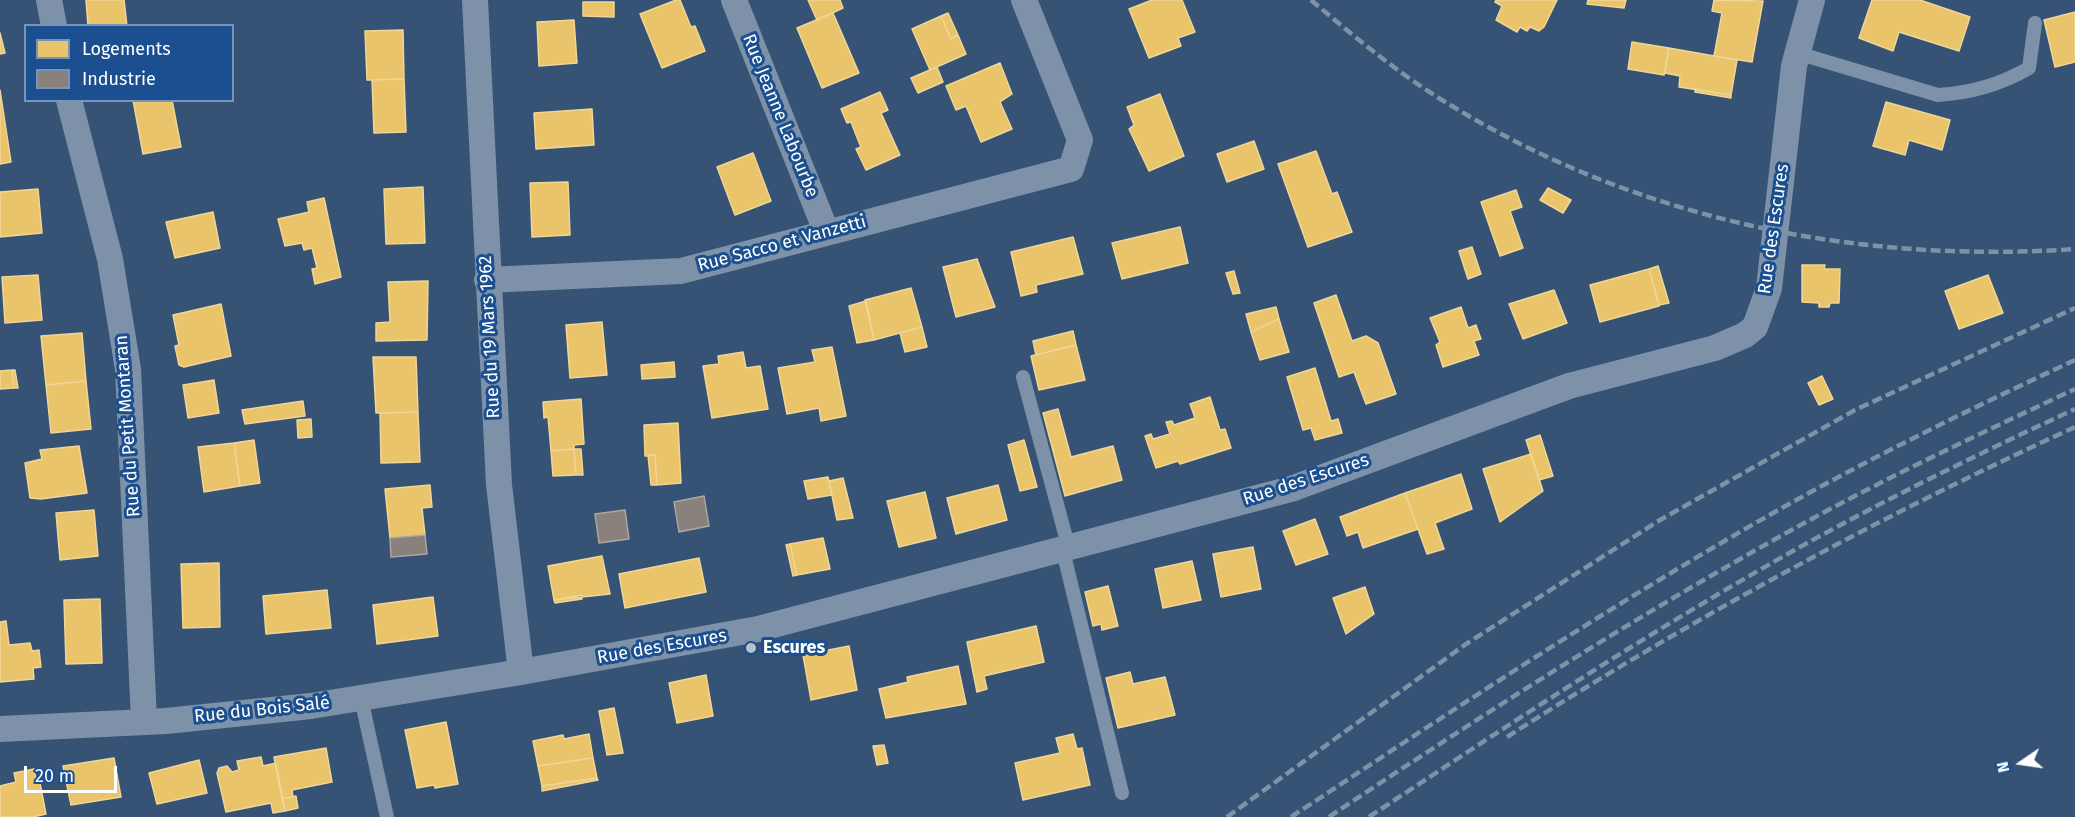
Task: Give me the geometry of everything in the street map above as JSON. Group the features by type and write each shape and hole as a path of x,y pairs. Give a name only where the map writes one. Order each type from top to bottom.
{"street":[{"path":"49,0 54,24"},
{"name":"Rue du 19 Mars 1962","path":"475,0 487,280 499,485 521,672"},
{"name":"Rue Jeanne Labourbe","path":"734,0 826,231"},
{"name":"Rue Sacco et Vanzetti","path":"487,280 681,271 826,231 1071,169 1080,140 1024,0"},
{"name":"Rue des Escures","path":"521,672 758,629 1066,550 1291,489 1569,386 1715,348 1745,335 1755,327 1769,288 1797,53 1812,0"},
{"name":"Rue du Petit Montaran","path":"70,102 110,259 128,369 144,721"},
{"name":"Rue du Bois Salé","path":"0,729 144,721 311,706 521,672"}],"lane":[{"path":"1797,53 1938,95 1957,94 2005,82 2030,68 2035,22"},
{"path":"1023,377 1122,793"},
{"path":"361,698 387,817"}],"building: Logements":[{"path":"86,0 124,0 127,24 88,24"},
{"path":"680,0 691,27 695,26 705,51 662,68 640,14"},
{"path":"808,0 840,0 843,8 817,20"},
{"path":"1152,0 1182,0 1195,32 1178,38 1181,46 1149,58 1129,9"},
{"path":"1496,0 1557,0 1544,27 1539,31 1530,27 1527,31 1520,27 1517,32 1496,20 1502,6 1495,2"},
{"path":"1588,0 1626,0 1624,8 1587,4"},
{"path":"1714,0 1763,1 1752,62 1714,56 1722,13 1712,11"},
{"path":"1872,0 1920,0 1970,17 1959,51 1899,32 1893,51 1859,38"},
{"path":"583,2 614,2 614,17 583,16"},
{"path":"2075,12 2075,62 2055,67 2044,20"},
{"path":"833,13 859,73 822,88 797,28"},
{"path":"948,13 958,35 951,39 941,16"},
{"path":"941,16 951,39 958,35 966,54 930,70 912,29"},
{"path":"574,20 577,63 539,66 537,22"},
{"path":"403,30 404,79 367,80 365,31"},
{"path":"0,33 5,53 0,54"},
{"path":"1632,42 1669,48 1664,75 1628,69"},
{"path":"1669,48 1737,60 1731,95 1679,87 1680,76 1665,73"},
{"path":"1000,63 1012,94 1000,102 1012,129 981,142 966,106 956,110 946,86"},
{"path":"937,67 943,82 918,93 911,78"},
{"path":"404,79 406,132 374,133 372,80"},
{"path":"1695,89 1731,95 1731,98 1695,92"},
{"path":"0,90 11,162 0,164"},
{"path":"880,92 888,110 881,113 900,155 866,170 856,149 861,147 851,122 847,123 841,109"},
{"path":"1160,94 1184,156 1149,171 1129,129 1134,125 1127,107"},
{"path":"133,102 172,102 181,147 143,154"},
{"path":"1886,102 1950,120 1942,150 1909,140 1905,155 1873,146"},
{"path":"592,109 594,145 536,149 534,113"},
{"path":"1254,141 1264,169 1227,182 1217,154"},
{"path":"1316,151 1332,194 1337,192 1352,232 1308,247 1278,164"},
{"path":"753,153 771,201 735,215 717,167"},
{"path":"568,182 570,235 532,237 530,183"},
{"path":"423,187 425,243 386,244 384,189"},
{"path":"1548,188 1571,200 1563,213 1540,200"},
{"path":"38,189 42,233 0,237 0,192"},
{"path":"1516,190 1522,207 1510,211 1523,248 1500,256 1481,202"},
{"path":"324,198 341,277 315,284 312,269 317,268 312,248 304,250 302,243 285,246 278,219 309,212 307,202"},
{"path":"213,212 220,248 175,258 166,222"},
{"path":"1180,227 1188,263 1122,279 1112,243"},
{"path":"1073,237 1083,274 1036,285 1037,292 1021,296 1011,252"},
{"path":"1472,247 1481,274 1468,279 1459,251"},
{"path":"977,259 995,307 956,317 943,267"},
{"path":"1802,265 1825,265 1824,269 1840,269 1839,303 1830,303 1829,307 1819,307 1819,303 1802,302"},
{"path":"1658,266 1669,303 1659,305 1649,269"},
{"path":"1649,269 1659,306 1600,322 1590,285"},
{"path":"1234,271 1240,293 1233,294 1226,273"},
{"path":"38,275 42,320 5,323 2,277"},
{"path":"1988,275 2003,313 1959,329 1945,291"},
{"path":"428,281 427,340 376,341 376,323 390,322 388,282"},
{"path":"911,288 922,327 874,340 865,300"},
{"path":"1554,290 1567,323 1523,339 1509,304"},
{"path":"1336,295 1352,341 1366,336 1378,343 1396,394 1366,404 1354,372 1339,377 1314,303"},
{"path":"866,301 874,340 857,343 849,306"},
{"path":"221,304 231,356 184,367 179,365 175,346 179,345 173,315"},
{"path":"1276,307 1279,319 1251,332 1246,314"},
{"path":"1461,307 1468,328 1476,325 1481,339 1474,341 1479,355 1443,367 1436,345 1440,342 1430,318"},
{"path":"1279,319 1289,352 1260,360 1251,332"},
{"path":"602,322 607,375 570,378 566,325"},
{"path":"922,327 927,347 905,352 900,333"},
{"path":"1073,331 1076,345 1036,355 1033,341"},
{"path":"82,333 86,381 46,385 41,336"},
{"path":"1076,345 1085,380 1039,390 1031,356"},
{"path":"832,347 846,416 821,421 819,408 787,414 778,368 815,362 812,350"},
{"path":"743,352 746,368 760,366 768,409 712,418 703,366 719,364 718,356"},
{"path":"373,357 416,357 418,412 376,413"},
{"path":"674,362 675,377 642,379 641,365"},
{"path":"1315,368 1331,421 1338,419 1342,433 1315,440 1311,428 1303,430 1287,377"},
{"path":"12,370 14,388 0,389 0,371"},
{"path":"12,370 15,370 18,388 14,388"},
{"path":"1822,376 1833,399 1819,405 1808,383"},
{"path":"214,380 219,413 188,418 183,385"},
{"path":"86,381 91,429 51,433 46,385"},
{"path":"1210,397 1220,430 1225,429 1231,448 1180,464 1178,461 1156,468 1145,436 1151,434 1153,439 1170,434 1166,422 1172,421 1174,425 1195,418 1190,404"},
{"path":"581,399 584,444 574,445 574,449 551,451 548,417 544,418 543,402"},
{"path":"303,401 305,416 245,424 242,410"},
{"path":"1058,409 1071,457 1113,446 1122,480 1065,496 1043,413"},
{"path":"418,412 420,462 381,463 380,413"},
{"path":"311,419 312,437 298,438 297,420"},
{"path":"678,423 681,483 657,485 655,455 645,456 644,425"},
{"path":"1540,435 1553,476 1539,480 1526,440"},
{"path":"254,440 260,483 240,486 234,443"},
{"path":"1024,440 1037,487 1020,491 1008,445"},
{"path":"234,443 240,486 204,492 198,447"},
{"path":"79,446 87,493 41,499 30,498 25,463 42,459 40,450"},
{"path":"574,449 581,449 583,475 576,475"},
{"path":"574,449 576,475 553,476 551,451"},
{"path":"1531,454 1543,491 1500,522 1483,469"},
{"path":"648,455 655,455 657,485 651,485"},
{"path":"1461,474 1472,509 1435,523 1444,549 1427,554 1405,493"},
{"path":"828,477 832,495 808,499 804,481"},
{"path":"843,478 853,518 837,520 829,481"},
{"path":"430,485 432,507 422,508 425,535 390,538 385,489"},
{"path":"998,485 1007,520 956,534 947,498"},
{"path":"925,492 936,538 899,547 887,501"},
{"path":"1405,493 1418,529 1363,548 1358,532 1347,536 1340,517"},
{"path":"94,510 98,556 60,560 56,513"},
{"path":"1315,519 1328,554 1296,565 1283,531"},
{"path":"823,538 830,569 797,575 790,544"},
{"path":"790,544 797,575 793,576 786,545"},
{"path":"1253,547 1261,589 1221,597 1213,554"},
{"path":"602,556 610,594 554,600 548,566"},
{"path":"699,558 706,592 625,608 619,574"},
{"path":"1192,561 1201,600 1163,608 1155,569"},
{"path":"219,563 220,627 183,628 181,564"},
{"path":"1108,586 1118,626 1102,630 1101,624 1093,626 1085,592"},
{"path":"1365,587 1374,614 1346,634 1333,598"},
{"path":"327,590 331,628 266,634 263,596"},
{"path":"582,595 582,599 555,603 554,600"},
{"path":"433,597 438,636 377,644 373,605"},
{"path":"100,599 102,663 66,664 64,600"},
{"path":"6,621 9,645 30,643 32,651 39,650 41,667 33,668 34,679 0,682 0,622"},
{"path":"1036,626 1044,662 984,676 987,689 977,692 967,642"},
{"path":"849,646 857,690 811,700 803,655"},
{"path":"958,666 966,704 886,718 879,689 908,682 907,677"},
{"path":"1130,672 1133,684 1165,677 1175,715 1118,728 1106,678"},
{"path":"706,675 713,716 677,723 669,683"},
{"path":"614,708 623,753 607,755 599,711"},
{"path":"446,722 458,784 417,788 405,730"},
{"path":"589,734 593,758 538,766 533,741 563,735 564,739"},
{"path":"1073,734 1077,749 1082,748 1090,785 1023,800 1015,763 1060,753 1056,738"},
{"path":"884,745 888,763 877,765 873,746"},
{"path":"326,748 332,782 292,790 293,797 282,799 274,757"},
{"path":"261,757 263,766 276,763 285,811 273,813 271,803 226,812 217,773 219,768 227,766 232,772 239,770 237,761"},
{"path":"114,758 121,797 71,805 63,766"},
{"path":"593,758 597,778 542,786 538,766"},
{"path":"199,760 207,793 157,804 149,773"},
{"path":"34,769 36,779 39,778 46,814 33,817 0,817 0,786 16,782 14,773"},
{"path":"597,778 598,780 542,791 542,786"},
{"path":"296,796 298,808 285,811 282,799"}],"building: Industrie":[{"path":"704,496 709,526 679,532 674,502"},
{"path":"625,510 629,539 599,543 595,514"},
{"path":"425,535 427,554 391,557 390,538"}],"railway":[{"path":"1311,0 1397,69 1452,106 1524,145 1598,179 1674,205 1752,226 1832,240 1912,249 1994,252 2075,249"},
{"path":"1227,817 1466,644 1660,520 1855,410 2075,308"},
{"path":"1291,817 1526,663 1705,552 1880,455 2075,360"},
{"path":"1329,817 1551,672 1721,570 1888,479 2075,389"},
{"path":"1369,817 1678,618 1819,536 1891,498 2075,409"},
{"path":"1507,737 1715,611 1786,572 1929,497 2075,427"}],"place":[{"name":"Escures","path":"751,648"}]}
